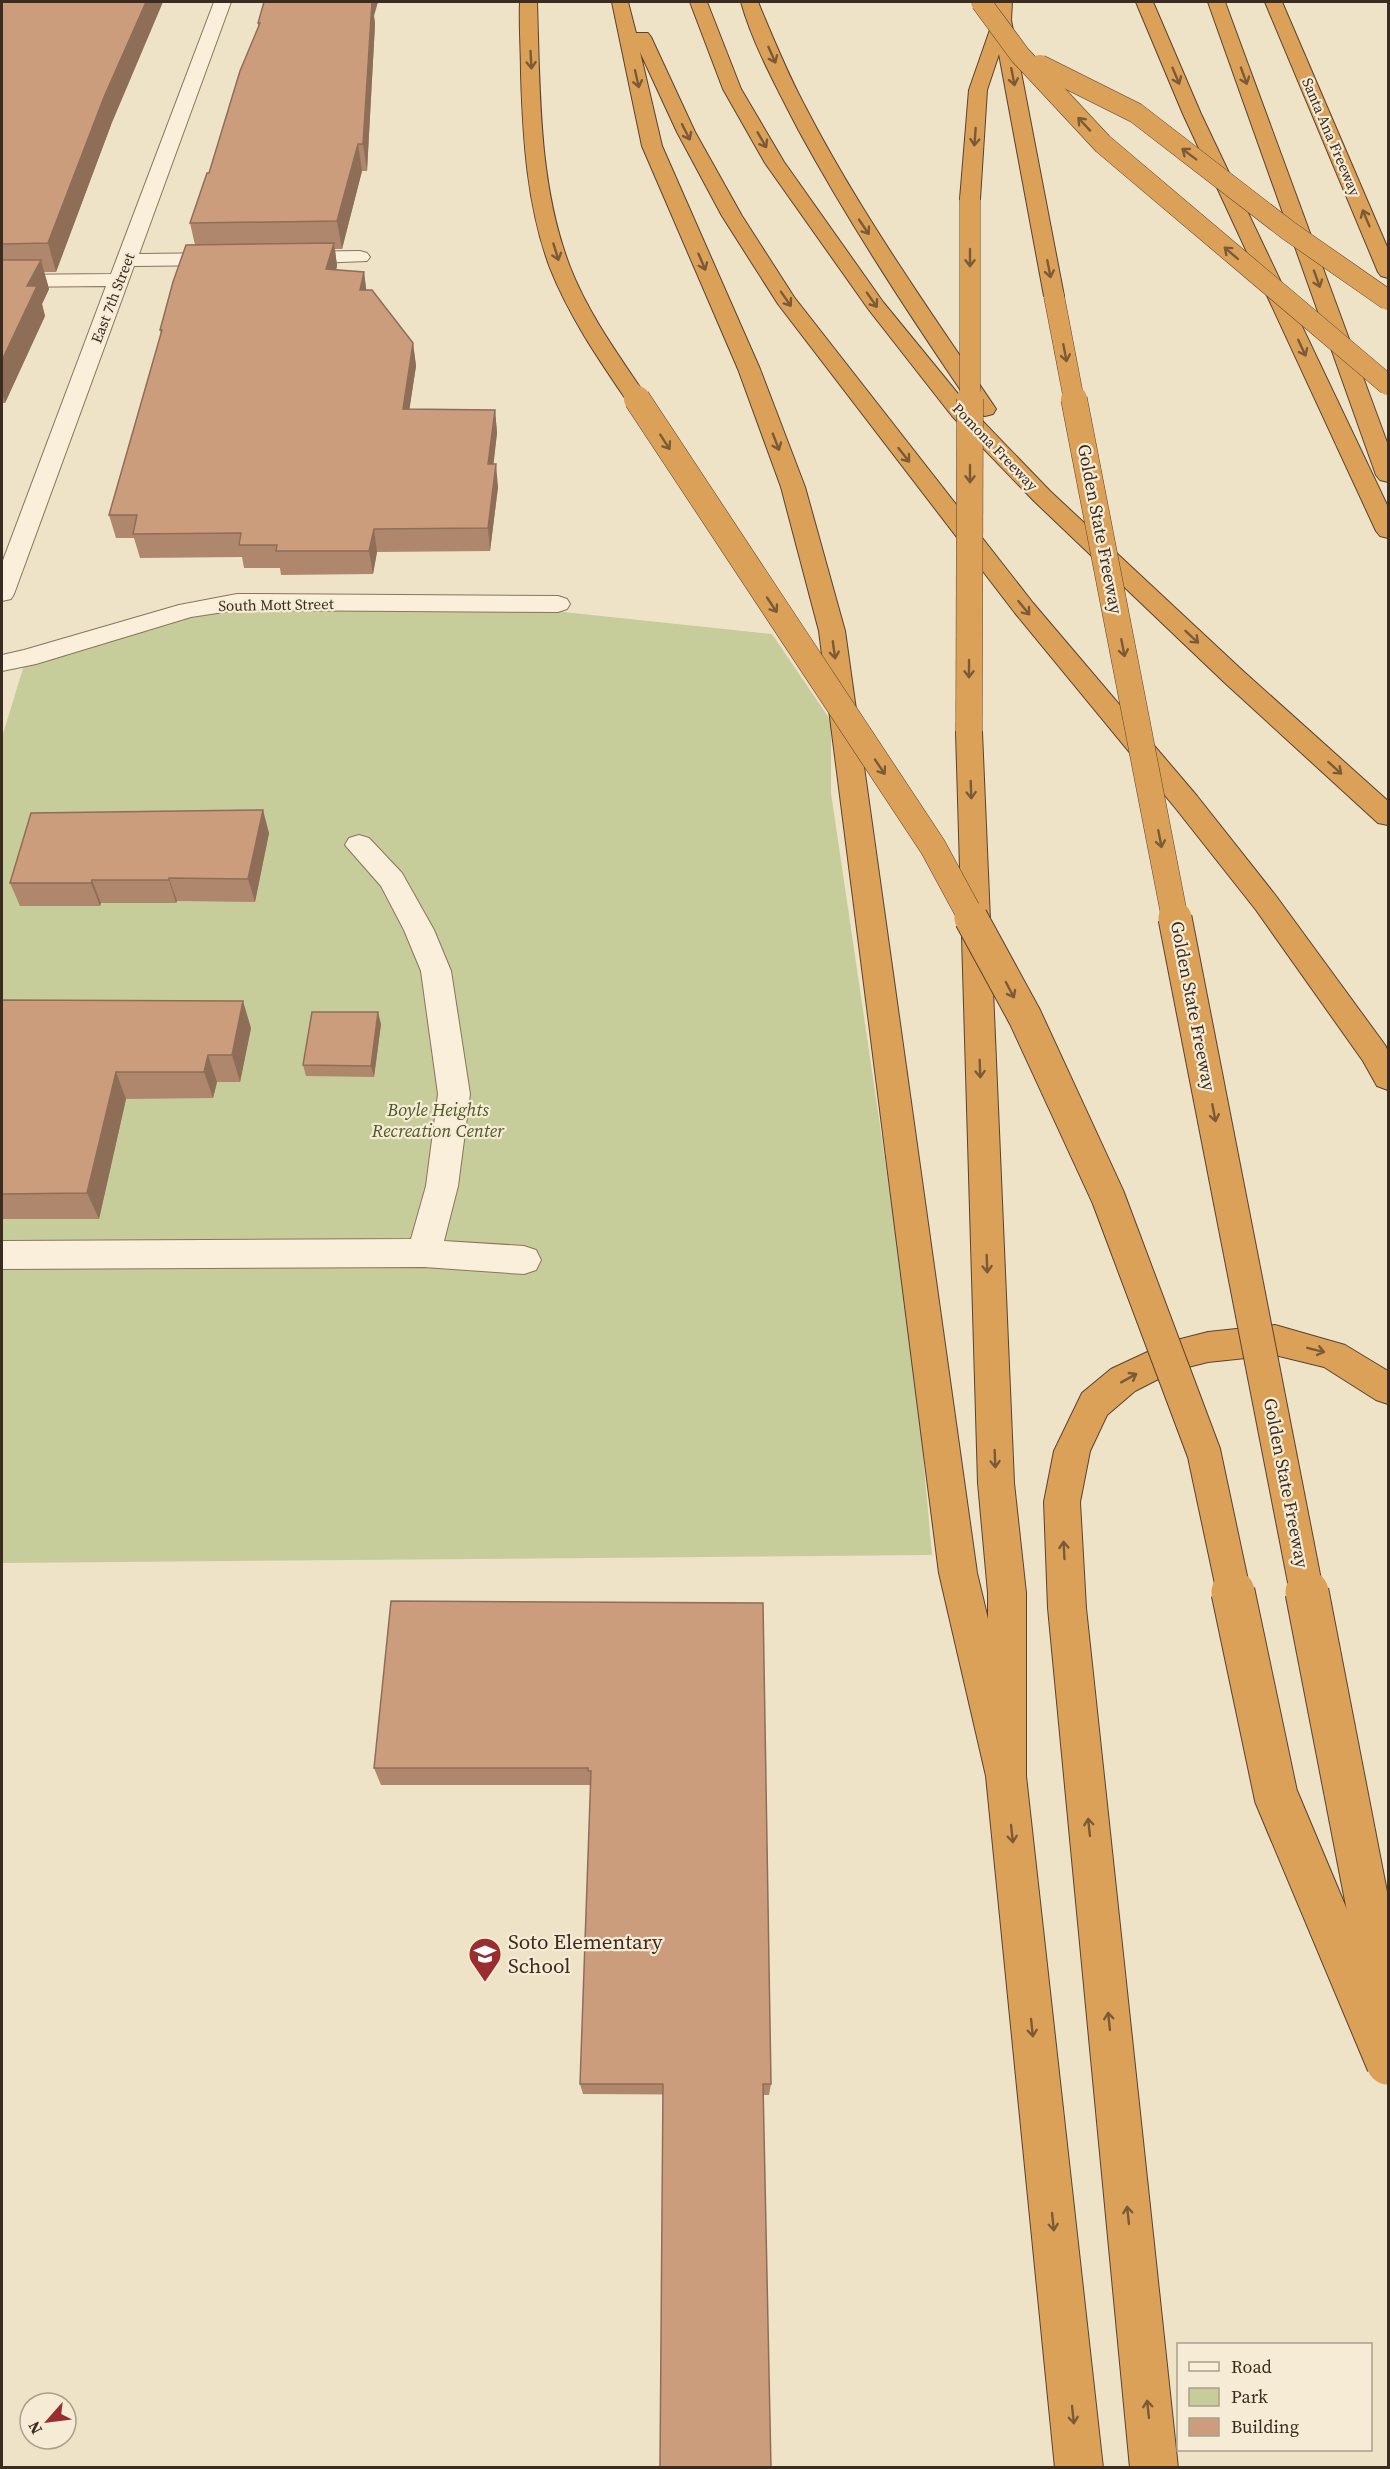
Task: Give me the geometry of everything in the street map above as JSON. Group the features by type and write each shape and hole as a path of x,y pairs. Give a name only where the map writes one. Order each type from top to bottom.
{"highway":[{"path":"528,2 537,167 548,227 560,266 574,297 596,338 933,847 1025,1017 1108,1197 1204,1453 1276,1796 1389,2062"},
{"path":"620,2 652,146 749,369 793,487 831,631 958,1573 1006,1776"},
{"path":"629,2 686,132 732,216 785,300 1024,608 1187,803 1266,903 1374,1053 1389,1078"},
{"name":"Pomona Freeway","path":"698,2 732,89 775,163 876,306 967,419 1042,496 1234,677 1389,816"},
{"path":"749,2 791,99 819,154 854,211 1042,496"},
{"path":"981,2 1020,55 1103,144 1389,385"},
{"path":"1144,2 1197,125 1389,531"},
{"path":"1216,2 1389,475"},
{"name":"Santa Ana Freeway","path":"1273,2 1389,272"},
{"path":"1002,11 978,90 970,199 969,732 996,1483 1007,1593 1006,1776 1078,2468"},
{"name":"Golden State Freeway","path":"1002,11 1054,296 1389,2010"},
{"path":"1020,55 1136,113 1289,231 1389,300"},
{"path":"1154,2468 1066,1608 1062,1502 1072,1451 1094,1404 1123,1380 1169,1357 1208,1347 1275,1340 1333,1355 1389,1389"}],"street":[{"name":"East 7th Street","path":"2,594 222,2"},
{"path":"267,258 360,257"},
{"path":"127,260 244,259"},
{"path":"2,280 119,280"},
{"name":"South Mott Street","path":"2,663 27,658 188,610 237,602 558,604"},
{"path":"359,845 392,880 419,930 436,970 454,1094 442,1186 424,1253"},
{"path":"2,1256 424,1253 524,1260"}],"green space":[{"name":"Boyle Heights Recreation Center","path":"245,608 554,611 772,634 831,721 831,793 914,1356 932,1555 2,1563 2,737 24,665 196,613"}],"building":[{"path":"2,2 146,2 104,97 48,243 2,244"},
{"path":"264,2 372,2 363,144 358,144 337,221 190,223 207,173 209,173 240,71 260,23 258,23"},
{"path":"334,243 326,269 364,272 360,290 372,290 413,343 403,409 495,410 488,464 496,464 488,528 374,529 369,551 276,551 277,545 239,545 241,533 133,534 137,515 109,515 162,330 160,330 173,282 186,245"},
{"path":"2,260 41,260 27,286 37,286 2,360"},
{"path":"263,810 248,879 169,878 169,880 92,880 91,883 10,883 31,813"},
{"path":"2,1000 243,1001 232,1055 208,1055 204,1072 116,1072 87,1193 2,1194"},
{"path":"312,1012 378,1012 371,1066 303,1065"},
{"path":"391,1601 763,1603 771,2084 763,2084 771,2468 660,2468 663,2084 580,2084 591,1771 588,1771 588,1768 374,1768"}],"place":[{"name":"Soto Elementary School","path":"485,1983"}]}
